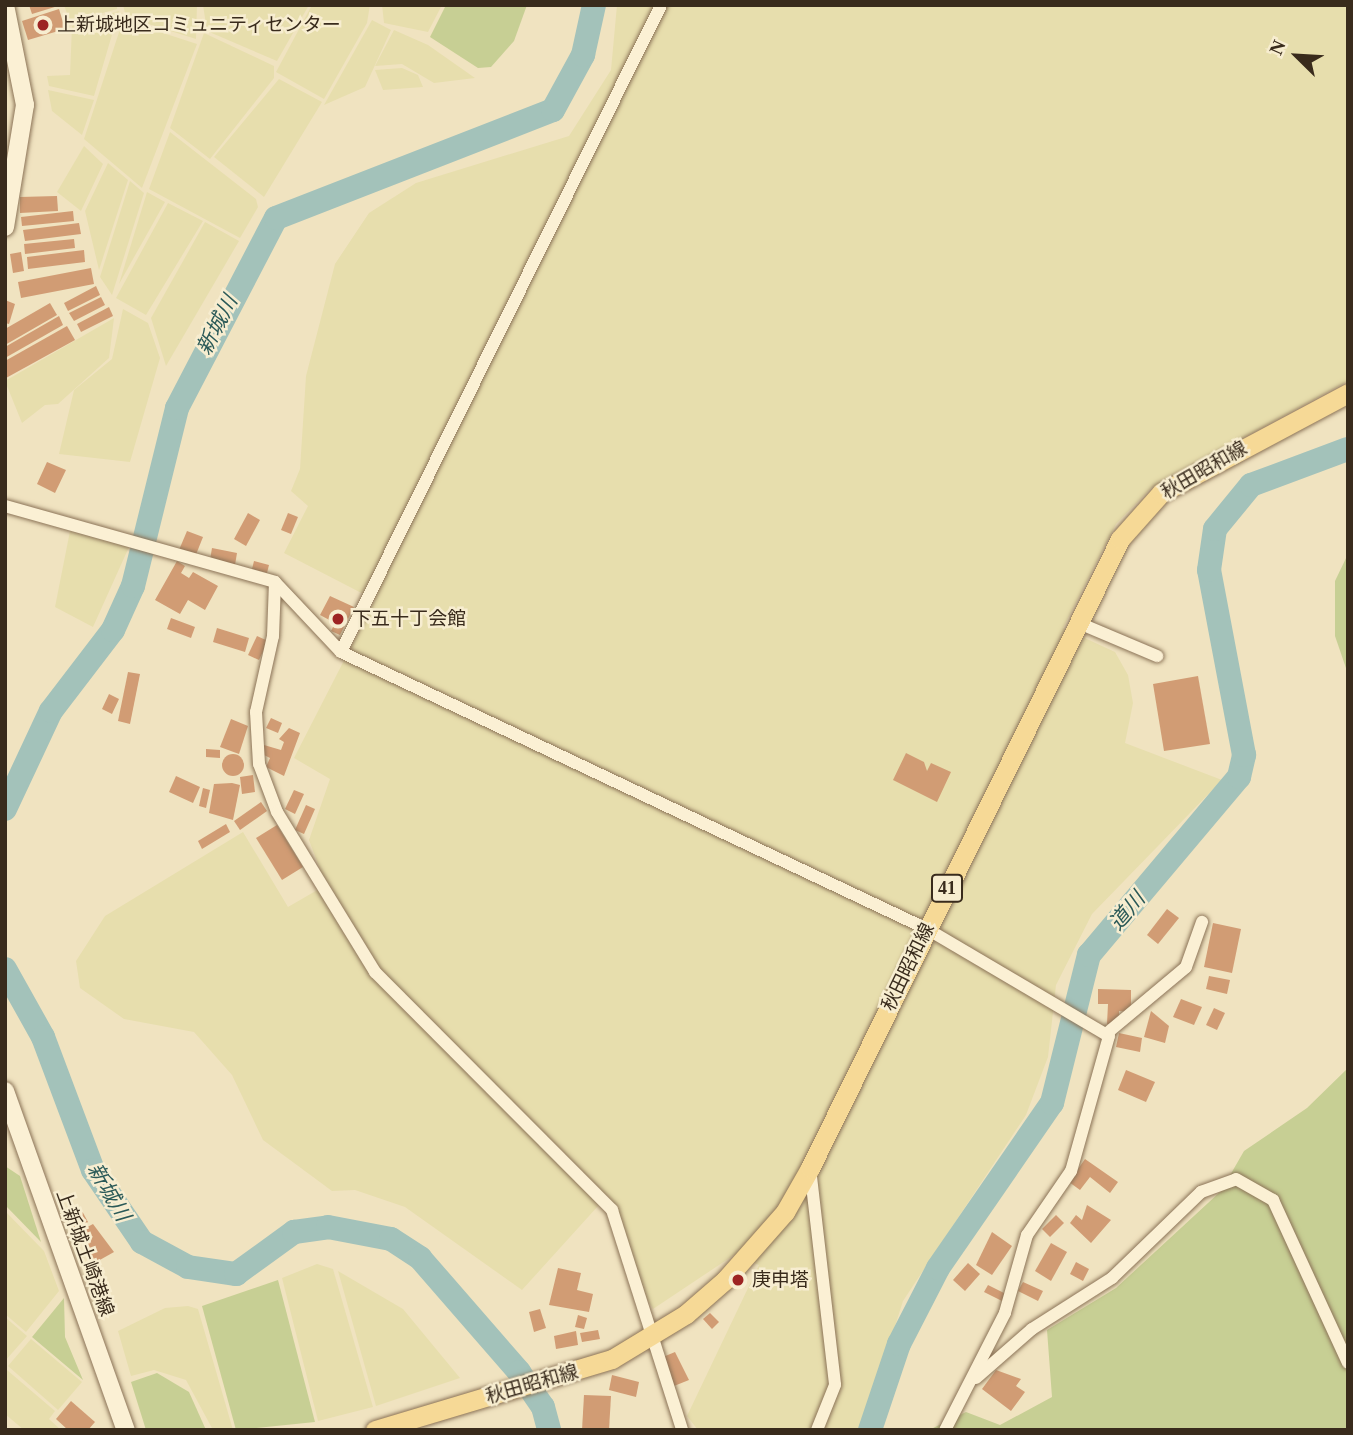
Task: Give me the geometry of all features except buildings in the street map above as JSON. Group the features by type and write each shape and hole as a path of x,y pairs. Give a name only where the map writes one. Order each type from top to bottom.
{"main road":[{"path":"5,5 23,129 5,226"},
{"name":"秋田昭和線","path":"375,1430 544,1382 612,1359 650,1336 725,1280 785,1212 810,1168 1120,539 1146,505 1348,393"},
{"name":"上新城土崎港線","path":"5,1091 126,1430"}],"street":[{"path":"341,652 661,5"},
{"path":"5,506 130,544 275,582 341,652 927,929 1106,1034"},
{"path":"275,582 273,636 256,712 260,764 277,812 375,972 612,1210 682,1430"},
{"path":"1079,623 1157,656"},
{"path":"945,1430 1006,1314 1027,1235 1071,1171 1106,1034 1186,967 1202,922"},
{"path":"810,1168 835,1385 817,1430"},
{"path":"970,1383 1032,1329 1112,1278 1156,1231 1224,1180 1236,1180 1273,1200 1348,1363"}],"shaded area":[{"path":"64,5 117,5 117,9 70,22"},
{"path":"123,5 197,5 196,39 126,17"},
{"path":"203,5 309,5 277,61 207,31"},
{"path":"312,5 370,5 367,23 324,99 276,72"},
{"path":"382,5 442,5 428,32 384,23"},
{"path":"617,5 1348,5 1348,381 1151,488 1116,524 1063,628 1115,652 1128,675 1133,703 1125,743 1222,780 1092,914 1056,985 1048,1057 1026,1115 903,1301 862,1430 698,1430 687,1416 759,1265 734,1255 653,1309 631,1273 608,1195 522,1290 405,1207 355,1190 332,1191 263,1140 232,1075 194,1032 124,1019 80,988 76,961 105,916 243,832 288,907 326,885 309,840 330,779 294,758 375,600 284,553 308,506 291,491 300,469 306,376 335,264 369,213 416,183 569,136 611,70"},
{"path":"119,11 94,96 49,86 47,76 70,75 72,26"},
{"path":"123,20 197,44 142,188 84,139"},
{"path":"372,20 391,30 365,87 324,105"},
{"path":"394,30 428,45 475,78 434,83 402,64 375,66"},
{"path":"204,33 274,66 274,78 210,159 170,128"},
{"path":"402,68 418,75 423,87 383,90 375,70"},
{"path":"279,79 322,102 264,197 214,157"},
{"path":"48,90 94,100 82,135 52,111"},
{"path":"170,132 256,199 258,207 240,238 149,189"},
{"path":"84,146 103,164 81,211 57,192"},
{"path":"108,163 128,180 99,270 85,211"},
{"path":"130,181 144,193 112,295 100,277"},
{"path":"147,192 165,202 119,284"},
{"path":"168,203 203,221 146,315 116,298"},
{"path":"205,222 239,241 166,366 151,318"},
{"path":"123,309 148,323 160,358 130,462 59,454 74,390 112,359"},
{"path":"114,318 109,358 58,404 45,405 22,423 5,381"},
{"path":"70,531 129,547 93,627 55,607"},
{"path":"5,1211 44,1251 59,1291 26,1332 5,1314"},
{"path":"317,1264 333,1269 373,1407 318,1421 282,1278"},
{"path":"338,1271 403,1309 460,1378 376,1406"},
{"path":"188,1306 198,1309 233,1430 213,1430 186,1380 154,1370 131,1376 118,1331 165,1308"},
{"path":"5,1317 27,1336 5,1361"},
{"path":"31,1339 82,1382 58,1410 8,1366"},
{"path":"7,1370 55,1411 49,1419 61,1430 24,1430 5,1414"}],"green space":[{"path":"446,5 527,5 514,41 491,67 478,68 430,37"},
{"path":"1348,554 1348,674 1335,636 1335,581"},
{"path":"1348,1068 1348,1430 929,1430 966,1412 1000,1425 1052,1397 1047,1330 1116,1288 1221,1191 1244,1151 1307,1108"},
{"path":"5,1166 20,1176 41,1242 5,1205"},
{"path":"278,1280 315,1422 236,1430 202,1306"},
{"path":"64,1298 65,1337 83,1380 32,1337"},
{"path":"157,1373 189,1392 206,1430 146,1430 131,1382"}],"waterway":[{"name":"新城川","path":"5,809 51,711 113,630 133,586 177,408 276,218 553,110 583,55 594,5"},
{"name":"道川","path":"870,1430 899,1344 938,1268 1052,1103 1089,955 1239,777 1244,755 1209,570 1215,529 1251,485 1348,449"},
{"name":"新城川","path":"5,969 43,1037 93,1170 142,1242 188,1267 236,1274 294,1232 328,1227 391,1239 420,1258 519,1372 543,1407 549,1430"}],"place":[{"name":"上新城地区コミュニティセンター","path":"43,25"},
{"name":"下五十丁会館","path":"338,619"},
{"name":"庚申塔","path":"738,1280"}]}
